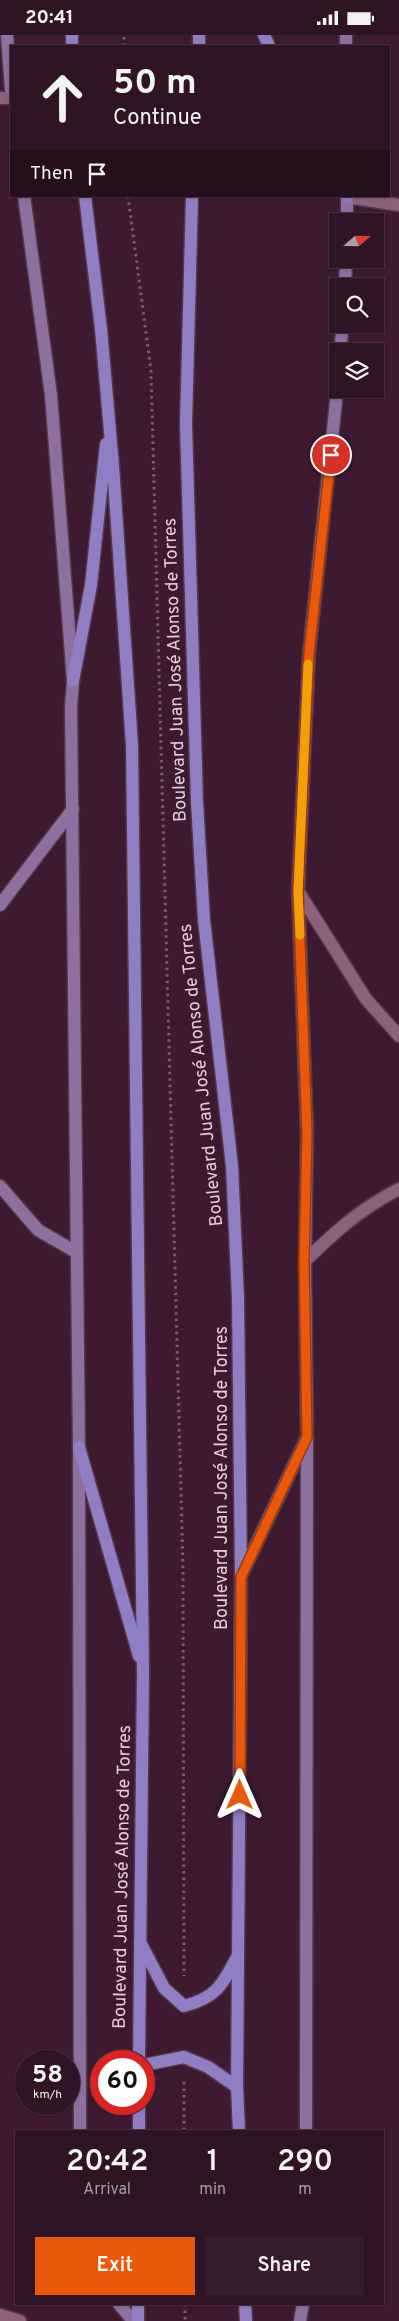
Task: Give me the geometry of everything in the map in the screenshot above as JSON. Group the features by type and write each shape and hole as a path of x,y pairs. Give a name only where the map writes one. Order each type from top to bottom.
{"main road":[{"name":"Boulevard Juan José Alonso de Torres","path":"86,197 101,329 113,466 132,745 143,1672 139,2050"},
{"name":"Boulevard Juan José Alonso de Torres","path":"192,197 186,424 197,802 204,920 232,1166 238,1299 241,1577 237,2087 239,2130"},
{"path":"73,681 91,585 108,424"},
{"path":"241,1577 307,1437"},
{"path":"79,1447 143,1672"},
{"path":"139,1940 164,1988 184,2006 202,2002 216,1992 238,1954"},
{"path":"155,2063 184,2057 208,2067 237,2087"},
{"path":"138,2130 139,2115"},
{"path":"138,2305 138,2321"},
{"path":"245,2305 246,2321"}],"street":[{"path":"7,35 3,55 10,85"},
{"path":"24,197 51,395 73,681 71,707 74,809 79,1447 80,2130"},
{"path":"347,213 347,197 399,205"},
{"path":"306,2130 307,1437 304,1261 307,1133 298,891 309,653 336,398"},
{"path":"0,905 74,809"},
{"path":"298,891 366,999 399,1036"},
{"path":"0,1186 38,1230 76,1252"},
{"path":"304,1261 336,1231 371,1204 399,1189"},
{"path":"120,2305 132,2321"},
{"path":"300,2321 303,2305"},
{"path":"0,2315 20,2321"}],"path":[{"path":"128,197 151,371 183,1568 184,2006"},
{"path":"184,2057 184,2130"},
{"path":"185,2305 185,2321"}],"slow traffic":[{"path":"300,935 298,891 308,664"}],"route":[{"path":"240,1795 241,1577 307,1437 304,1261 307,1133 298,891 309,653 331,455"}]}
